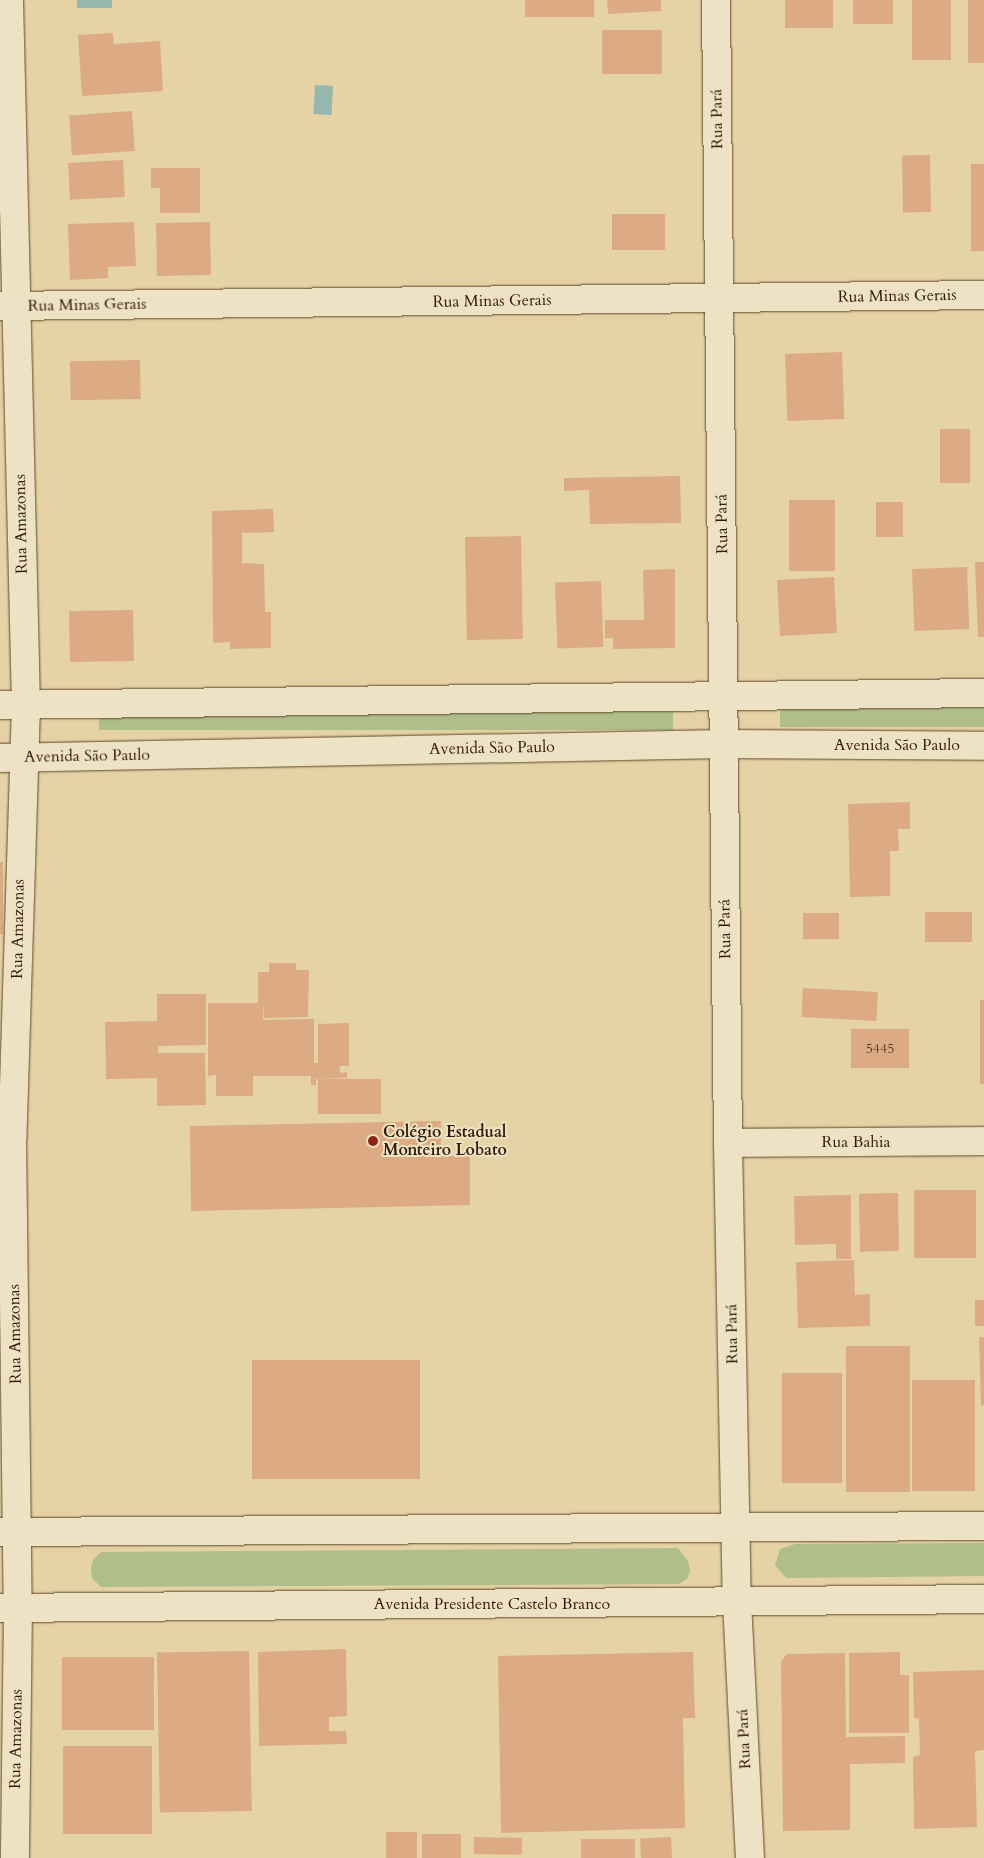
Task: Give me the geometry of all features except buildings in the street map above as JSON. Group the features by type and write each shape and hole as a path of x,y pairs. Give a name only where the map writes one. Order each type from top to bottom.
{"street":[{"name":"Rua Amazonas","path":"9,0 8,306 13,705 6,1139 8,1532 15,1858"},
{"name":"Rua Pará","path":"716,0 728,1142 737,1602 750,1858"},
{"name":"Rua Minas Gerais","path":"8,306 984,295"},
{"path":"13,705 984,693"},
{"name":"Avenida São Paulo","path":"11,758 724,744 984,746"},
{"name":"Rua Bahia","path":"728,1142 984,1140"},
{"path":"8,1532 984,1526"},
{"name":"Avenida Presidente Castelo Branco","path":"9,1607 984,1599"}],"green space":[{"path":"780,702 984,702 984,727 780,727"},
{"path":"99,705 673,705 673,730 99,730"},
{"path":"984,1543 984,1576 786,1578 775,1565 780,1549 795,1544"},
{"path":"678,1548 688,1561 690,1571 687,1579 679,1584 101,1587 92,1578 91,1568 93,1560 101,1552"}],"water":[{"path":"77,0 112,0 112,8 77,8"},
{"path":"315,85 333,86 331,115 313,114"}],"place":[{"name":"Colégio Estadual Monteiro Lobato","path":"373,1141"}]}
